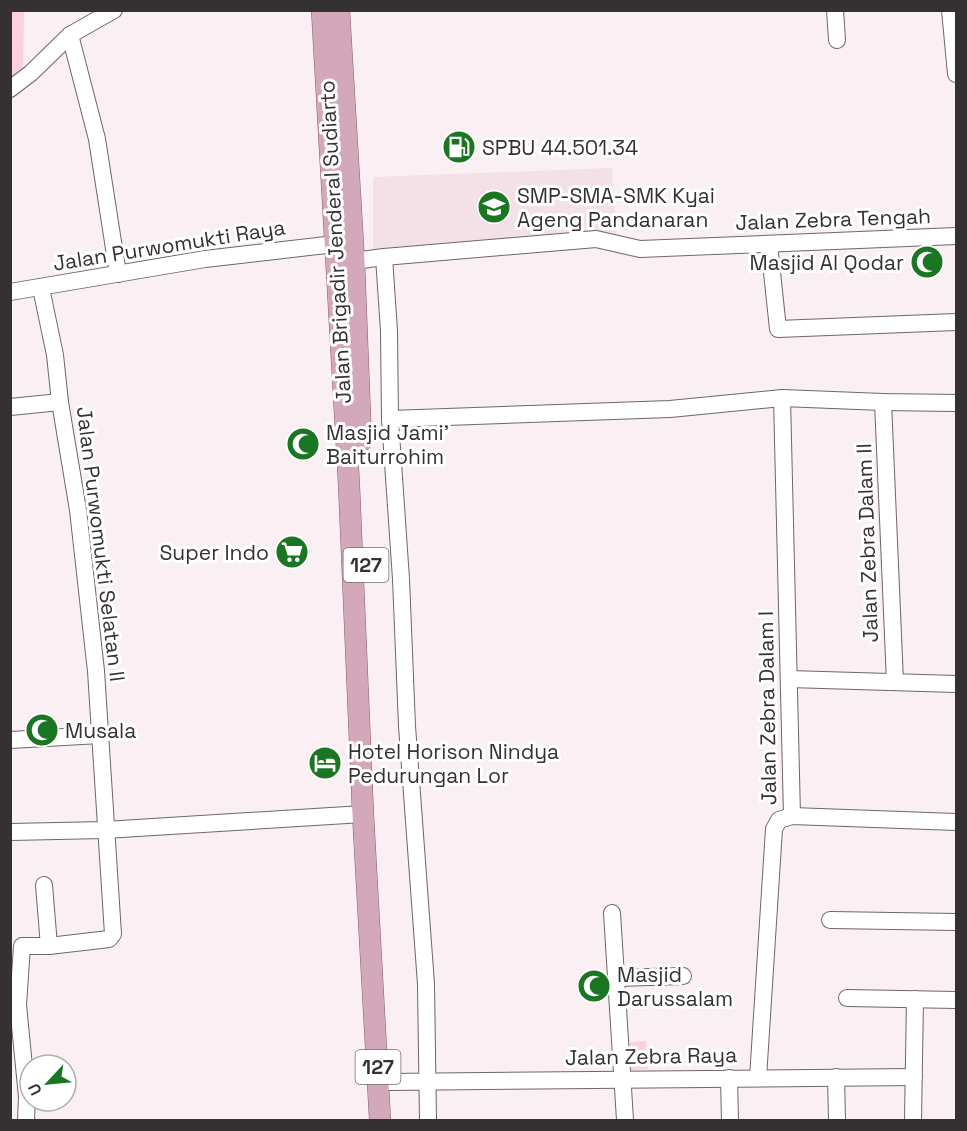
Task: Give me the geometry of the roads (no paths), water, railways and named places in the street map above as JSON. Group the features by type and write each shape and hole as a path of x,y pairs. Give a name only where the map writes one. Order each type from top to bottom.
{"main road":[{"name":"Jalan Brigadir Jenderal Sudiarto","path":"322,10 349,485 363,814 380,1120"},
{"name":"Jalan Brigadir Jenderal Sudiarto","path":"339,10 354,261 390,1120"}],"street":[{"path":"10,89 31,73 70,35 114,10"},
{"path":"835,10 837,40"},
{"path":"950,10 957,74"},
{"path":"70,35 97,139 118,274"},
{"name":"Jalan Zebra Tengah","path":"354,261 596,239 640,249 957,236"},
{"name":"Jalan Purwomukti Raya","path":"10,292 231,255 335,244"},
{"path":"769,244 778,329 957,322"},
{"path":"384,257 389,331 390,419 401,579 407,726 426,984 428,1120"},
{"name":"Jalan Purwomukti Selatan II","path":"27,1120 27,1097 14,1006 16,947 49,946 109,939 113,934 96,670 78,510 60,402 55,355 41,288"},
{"path":"390,419 670,409 782,398 957,403"},
{"name":"Jalan Zebra Dalam I","path":"758,1078 774,829 779,820 792,816 782,398"},
{"path":"10,406 60,402"},
{"name":"Jalan Zebra Dalam II","path":"883,402 895,682"},
{"path":"789,679 957,684"},
{"path":"10,740 100,735"},
{"path":"10,832 105,830 363,814"},
{"path":"792,816 957,822"},
{"path":"44,885 49,946"},
{"path":"612,913 625,1120"},
{"path":"830,920 957,922"},
{"path":"616,978 683,976"},
{"path":"847,998 957,1000"},
{"path":"913,1120 915,999"},
{"path":"836,1077 837,1120"},
{"name":"Jalan Zebra Raya","path":"388,1082 914,1077"},
{"path":"729,1078 730,1120"}],"place":[{"name":"SPBU 44.501.34","path":"459,147"},
{"name":"SMP-SMA-SMK Kyai Ageng Pandanaran","path":"494,207"},
{"name":"Masjid Al Qodar","path":"927,262"},
{"name":"Masjid Jami' Baiturrohim","path":"303,444"},
{"name":"Super Indo","path":"292,552"},
{"name":"Musala","path":"42,730"},
{"name":"Hotel Horison Nindya Pedurungan Lor","path":"325,763"},
{"name":"Masjid Darussalam","path":"594,986"}]}
